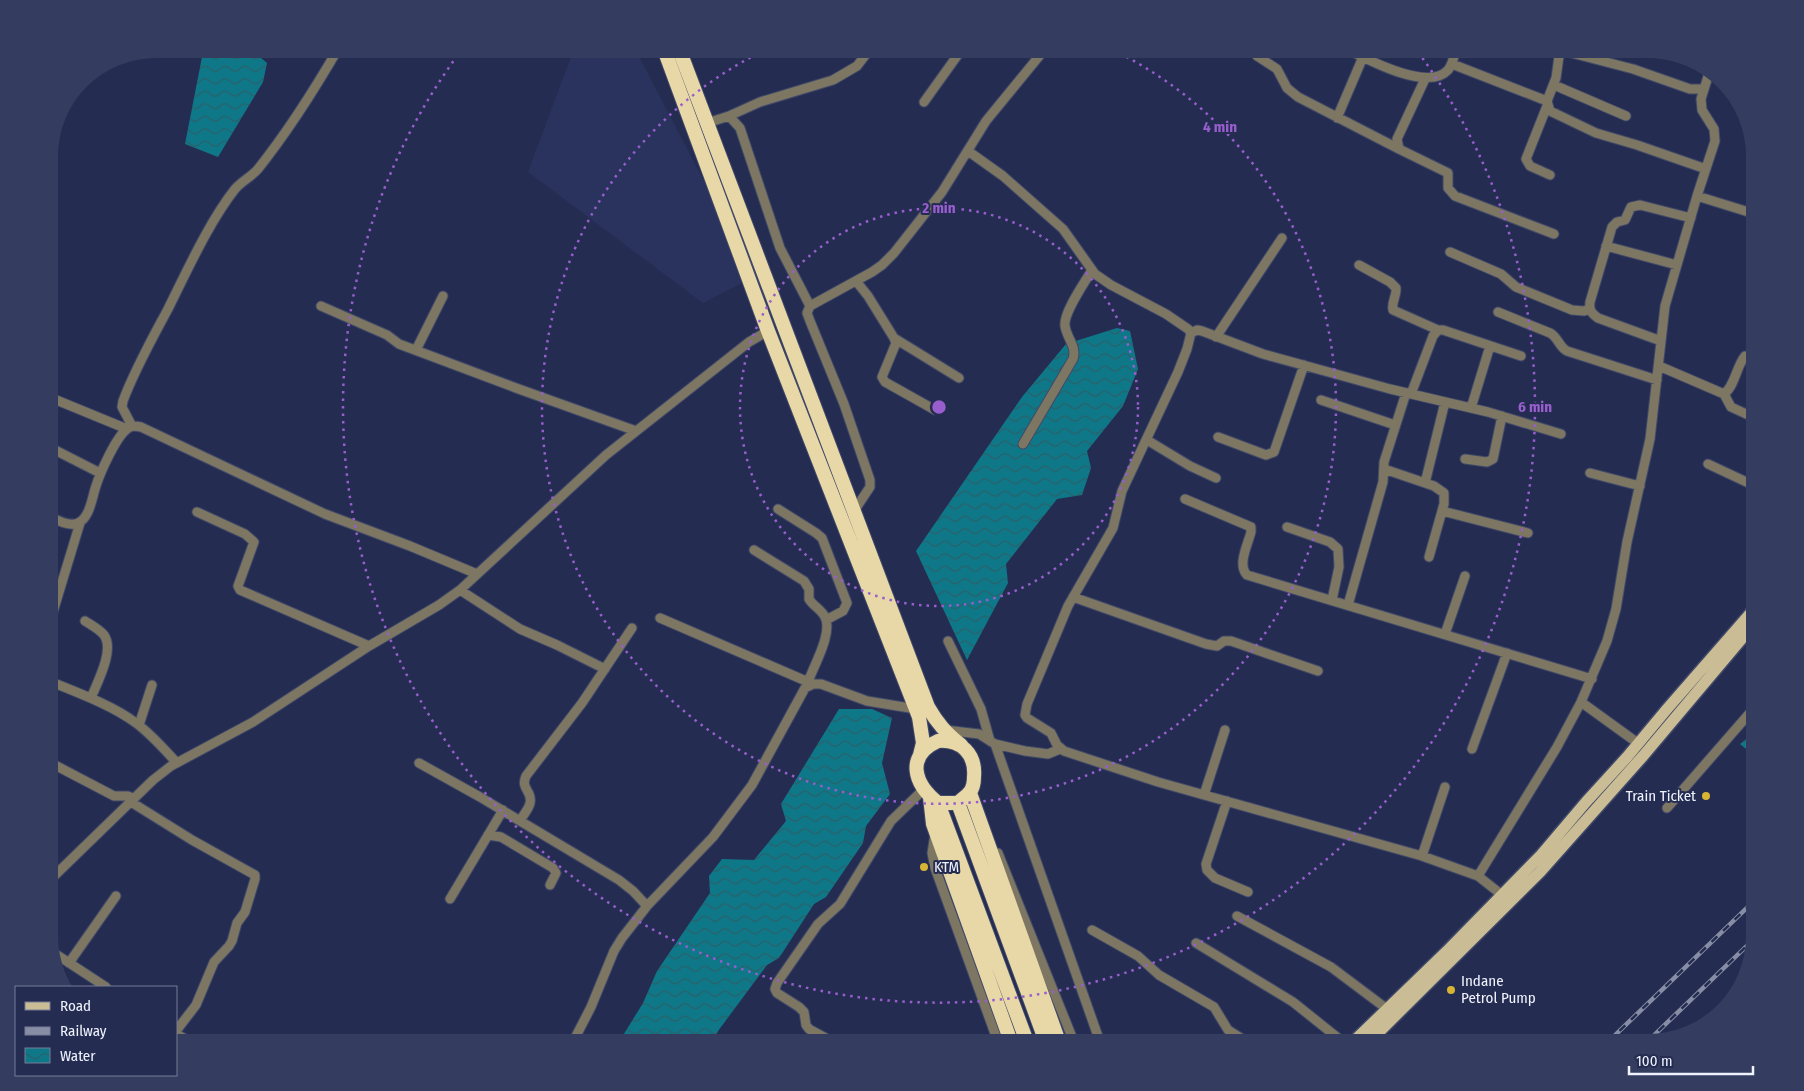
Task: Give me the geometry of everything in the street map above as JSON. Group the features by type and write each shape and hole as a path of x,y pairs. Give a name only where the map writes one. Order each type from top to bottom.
{"highway":[{"path":"667,58 768,331 919,717 923,743 917,763 916,778 931,796 957,854 1023,1034"},
{"path":"682,58 928,707 943,730 969,753 975,768 974,783 970,793 958,803"},
{"path":"920,755 938,741 961,744"},
{"path":"970,793 1056,1034"},
{"path":"931,796 958,803"},
{"path":"931,796 931,813 936,832 1008,1034"},
{"path":"958,803 1043,1034"}],"main road":[{"path":"1376,1034 1450,955 1502,895 1541,855 1746,618"},
{"path":"1360,1034 1540,872 1746,634"}],"street":[{"path":"129,427 122,407 123,401 137,369 186,273 234,192 256,172 283,138 333,58"},
{"path":"707,123 729,116 760,102 833,80 857,66 863,58"},
{"path":"924,102 956,58"},
{"path":"854,511 870,487 870,480 844,404 807,313 810,306 882,266 894,253 942,192 986,121 1038,58"},
{"path":"1260,58 1277,70 1291,92 1337,118 1448,173 1450,176 1448,188 1455,196 1554,234"},
{"path":"1337,118 1363,58"},
{"path":"1366,58 1393,69 1425,78 1440,76 1447,71 1454,58"},
{"path":"1550,175 1530,166 1526,159 1554,85 1558,58"},
{"path":"1595,58 1633,68 1690,89 1703,89"},
{"path":"1452,64 1547,103 1550,111 1556,116 1596,134 1637,145 1706,169"},
{"path":"1399,149 1397,139 1425,78"},
{"path":"1478,876 1557,747 1592,679 1607,641 1616,609 1627,542 1650,439 1665,306 1696,196 1715,141 1714,129 1702,110 1700,100 1707,78"},
{"path":"1554,85 1626,116"},
{"path":"729,116 740,128 780,248 810,306"},
{"path":"968,151 1003,176 1063,228 1092,270 1111,285 1166,314 1191,333"},
{"path":"1696,196 1746,211"},
{"path":"1589,309 1614,223 1625,220 1631,207 1635,205 1690,218"},
{"path":"1216,337 1282,238"},
{"path":"1606,246 1677,266"},
{"path":"1450,252 1502,274 1516,286 1572,310 1584,311 1589,309"},
{"path":"1359,265 1390,282 1396,288 1397,292 1392,306 1393,310 1438,330 1521,356"},
{"path":"1023,444 1073,359 1074,347 1068,334 1065,320 1092,270"},
{"path":"856,281 868,296 896,343 882,377 885,382 935,410"},
{"path":"416,350 443,296"},
{"path":"321,306 416,350 636,431"},
{"path":"1589,309 1598,318 1661,341"},
{"path":"1498,312 1550,333 1555,336 1563,349 1567,351 1657,380"},
{"path":"1060,749 1051,733 1026,718 1026,709 1060,622 1114,528 1122,492 1187,349 1191,333 1197,330 1250,351 1502,416 1562,434"},
{"path":"1348,605 1383,482 1384,462 1395,425 1433,336 1438,330"},
{"path":"58,871 153,780 177,763 253,722 369,646 439,605 460,590 606,455 749,342 768,331"},
{"path":"894,338 959,378"},
{"path":"1471,408 1490,346"},
{"path":"1724,394 1731,386 1741,361 1746,356"},
{"path":"1218,437 1266,455 1274,452 1304,365"},
{"path":"1659,366 1724,394 1731,407 1746,414"},
{"path":"58,400 129,427 141,427 325,514 477,574"},
{"path":"1322,400 1395,425"},
{"path":"1425,483 1444,402"},
{"path":"1465,459 1488,462 1493,459 1502,416"},
{"path":"58,595 80,523 87,514 100,473 121,436 129,427"},
{"path":"1147,440 1190,466 1216,478"},
{"path":"58,452 100,473"},
{"path":"1708,464 1746,482"},
{"path":"1384,469 1434,486 1444,494 1446,498 1429,558"},
{"path":"1590,474 1640,486"},
{"path":"1185,499 1251,527 1252,532 1243,566 1244,572 1247,575 1592,679"},
{"path":"778,509 816,532 822,538 847,602 844,611 826,620"},
{"path":"1442,511 1528,533"},
{"path":"197,512 245,534 254,542 238,586 240,590 369,646"},
{"path":"58,520 68,524 80,523"},
{"path":"1287,527 1330,542 1338,550 1338,567 1332,600"},
{"path":"577,1034 591,1007 614,951 622,938 647,906 713,837 752,785 798,700 805,688 811,683 826,635 826,620 809,599 809,589 804,581 754,550"},
{"path":"1445,634 1465,576"},
{"path":"460,590 520,629 558,645 605,669"},
{"path":"1073,597 1206,644 1217,646 1224,641 1231,641 1318,671"},
{"path":"660,618 811,683 820,684 876,703 916,709"},
{"path":"85,621 104,635 107,647 106,658 91,698"},
{"path":"520,821 530,803 529,794 524,787 523,781 582,703 632,628"},
{"path":"948,641 981,709 1097,1034"},
{"path":"1472,750 1507,653"},
{"path":"58,685 91,698 139,725 177,763"},
{"path":"139,725 152,685"},
{"path":"1581,702 1639,744"},
{"path":"1668,808 1746,717"},
{"path":"943,730 979,734 993,742 1025,751 1048,754 1060,749 1158,782 1422,856 1478,876 1502,895"},
{"path":"1204,795 1225,730"},
{"path":"419,763 503,810 619,880 647,906"},
{"path":"58,767 114,796 128,796 199,845 255,875 245,912 238,923 232,941 214,962 196,1005 178,1029"},
{"path":"1422,856 1445,787"},
{"path":"818,1034 806,1025 804,1012 799,1007 777,993 775,989 777,983 818,924 840,904 891,821 931,796"},
{"path":"1227,801 1206,864 1207,870 1215,878 1248,892"},
{"path":"975,809 981,814 990,832 1071,1034"},
{"path":"450,900 503,810"},
{"path":"936,832 932,853 935,868 995,1034"},
{"path":"488,835 501,837 553,868 556,873 550,885"},
{"path":"69,963 116,896"},
{"path":"1237,916 1331,968 1387,1009"},
{"path":"1092,930 1138,956 1159,975 1214,1007 1228,1030 1234,1034"},
{"path":"1196,944 1293,1002 1333,1034"},
{"path":"59,956 104,986"}],"shaded area":[{"path":"571,58 640,58 754,277 703,303 528,172"}],"water":[{"path":"202,58 261,58 267,63 263,82 218,157 185,144"},
{"path":"1117,328 1130,331 1138,369 1123,406 1087,451 1091,468 1082,495 1057,499 1006,564 1008,583 967,660 916,551 1022,397 1066,344"},
{"path":"839,709 872,709 892,718 882,763 890,794 866,826 863,843 826,897 814,904 779,958 767,965 717,1034 624,1034 643,1003 657,971 710,893 709,876 722,859 754,860 786,821 781,804"},
{"path":"1746,739 1746,749 1740,744"}],"railway":[{"path":"1616,1034 1746,909"},
{"path":"1656,1033 1746,947"}],"place":[{"name":"Train Ticket","path":"1706,796"},
{"name":"KTM","path":"924,867"},
{"name":"Indane Petrol Pump","path":"1451,990"}]}
